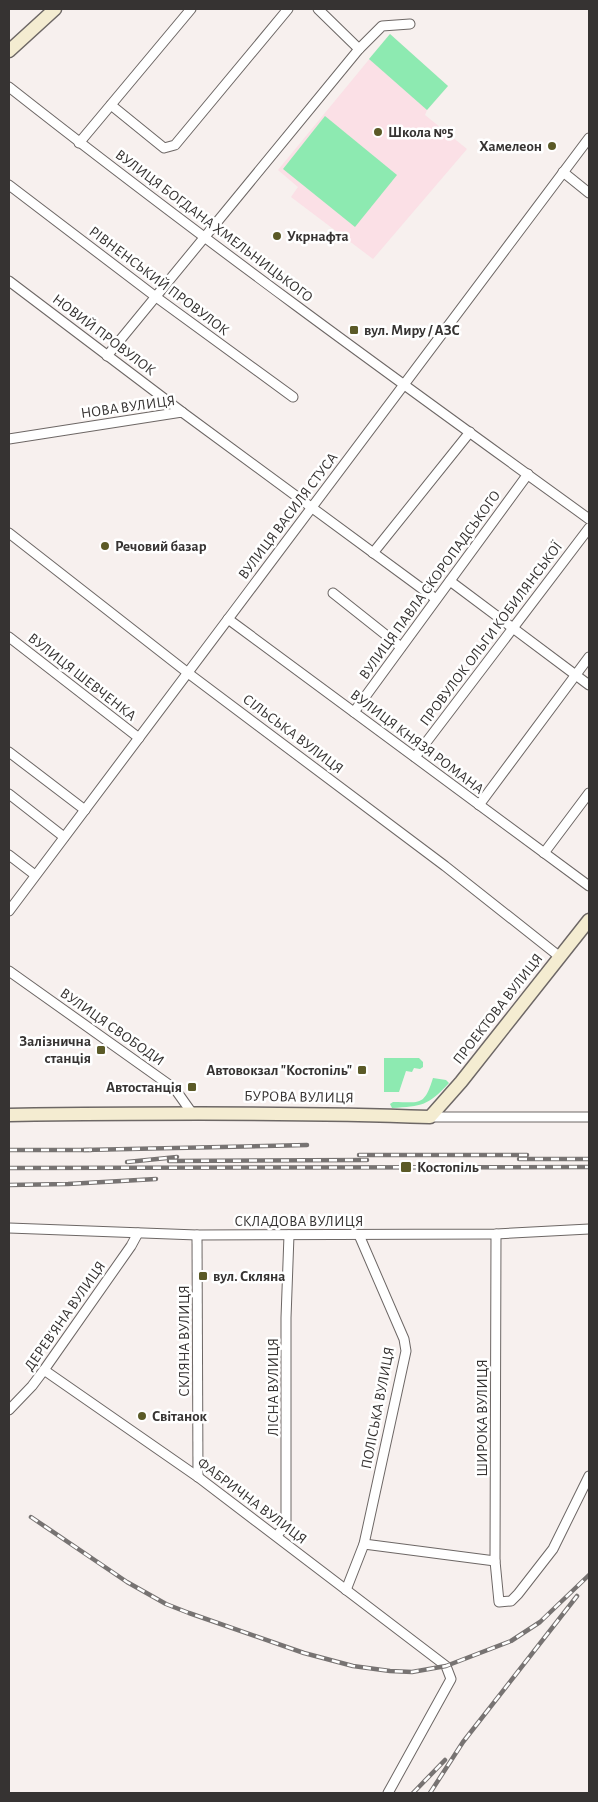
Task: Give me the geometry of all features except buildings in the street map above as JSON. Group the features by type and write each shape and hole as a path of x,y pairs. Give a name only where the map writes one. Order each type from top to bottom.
{"main road":[{"path":"9,51 56,9"},
{"name":"ПРОЕКТОВА ВУЛИЦЯ","path":"430,1117 461,1082 560,957 588,925"},
{"name":"БУРОВА ВУЛИЦЯ","path":"9,1115 192,1113 371,1114 430,1117"}],"street":[{"path":"79,142 191,9"},
{"path":"111,104 164,148 175,145 288,9"},
{"path":"318,9 359,49"},
{"path":"108,356 359,49 382,26 410,24"},
{"name":"ВУЛИЦЯ БОГДАНА ХМЕЛЬНИЦЬКОГО","path":"9,87 206,237 589,518"},
{"name":"ВУЛИЦЯ ВАСИЛЯ СТУСА","path":"9,911 589,138"},
{"path":"564,172 589,193"},
{"name":"РІВНЕНСЬКИЙ ПРОВУЛОК","path":"9,185 156,297 293,397"},
{"name":"НОВИЙ ПРОВУЛОК","path":"9,281 182,412"},
{"name":"НОВА ВУЛИЦЯ","path":"9,439 182,412 436,599"},
{"path":"373,553 470,432"},
{"name":"ВУЛИЦЯ ПАВЛА СКОРОПАДСЬКОГО","path":"354,712 528,474"},
{"name":"ПРОВУЛОК ОЛЬГИ КОБИЛЯНСЬКОЇ","path":"415,757 589,528"},
{"name":"СІЛЬСЬКА ВУЛИЦЯ","path":"9,533 188,673 445,866 560,957"},
{"path":"450,581 589,685"},
{"path":"333,593 401,647"},
{"name":"ВУЛИЦЯ КНЯЗЯ РОМАНА","path":"228,619 589,886"},
{"name":"ВУЛИЦЯ ШЕВЧЕНКА","path":"9,637 139,738"},
{"path":"479,804 589,657"},
{"path":"9,752 85,810"},
{"path":"544,853 589,793"},
{"path":"9,794 64,837"},
{"path":"9,855 36,875"},
{"name":"ВУЛИЦЯ СВОБОДИ","path":"9,971 175,1088 192,1113"},
{"name":"БУРОВА ВУЛИЦЯ","path":"430,1117 589,1117"},
{"name":"СКЛАДОВА ВУЛИЦЯ","path":"9,1228 197,1235 496,1234 589,1229"},
{"name":"ДЕРЕВ'ЯНА ВУЛИЦЯ","path":"11,1404 32,1386 44,1370 131,1246 138,1233"},
{"name":"ШИРОКА ВУЛИЦЯ","path":"496,1234 495,1561 499,1602 511,1600 518,1594 554,1549 589,1476"},
{"name":"СКЛЯНА ВУЛИЦЯ","path":"197,1235 198,1477"},
{"name":"ЛІСНА ВУЛИЦЯ","path":"277,1536 286,1523 288,1235"},
{"name":"ПОЛІСЬКА ВУЛИЦЯ","path":"346,1590 364,1544 406,1351 404,1339 359,1235"},
{"name":"ФАБРИЧНА ВУЛИЦЯ","path":"44,1370 198,1477 446,1666 451,1679 388,1793"},
{"path":"364,1544 495,1561"}],"shaded area":[{"name":"Школа №5","path":"390,34 448,86 427,110 425,115 467,149 373,259 291,197 298,187 278,170"}],"green space":[{"path":"390,34 448,86 427,110 369,59"},
{"path":"325,116 397,175 355,227 283,169"},
{"path":"384,1058 419,1058 423,1062 423,1067 420,1069 414,1068 412,1072 406,1071 399,1092 384,1092"},
{"path":"433,1078 446,1080 449,1083 424,1103 392,1108 390,1104 393,1102 420,1101 427,1094"}],"railway":[{"path":"84,1150 307,1145"},
{"path":"9,1150 91,1150"},
{"path":"359,1155 527,1155"},
{"path":"127,1162 177,1157"},
{"path":"519,1159 589,1159"},
{"path":"169,1161 367,1160"},
{"path":"9,1168 589,1167"},
{"path":"9,1185 156,1179"},
{"path":"31,1517 127,1582 166,1604 304,1653 353,1666 390,1671 412,1672 446,1666 511,1641 540,1622 589,1575"},
{"path":"430,1793 463,1742 577,1596"},
{"path":"413,1793 445,1760"}],"place":[{"name":"Школа №5","path":"378,132"},
{"name":"Хамелеон","path":"552,146"},
{"name":"Укрнафта","path":"277,236"},
{"name":"вул. Миру / АЗС","path":"354,330"},
{"name":"Речовий базар","path":"105,546"},
{"name":"Залізнична станція","path":"101,1050"},
{"name":"Автовокзал \"Костопіль\"","path":"362,1070"},
{"name":"Автостанція","path":"192,1087"},
{"name":"Костопіль","path":"406,1167"},
{"name":"вул. Скляна","path":"203,1276"},
{"name":"Світанок","path":"142,1416"}]}
